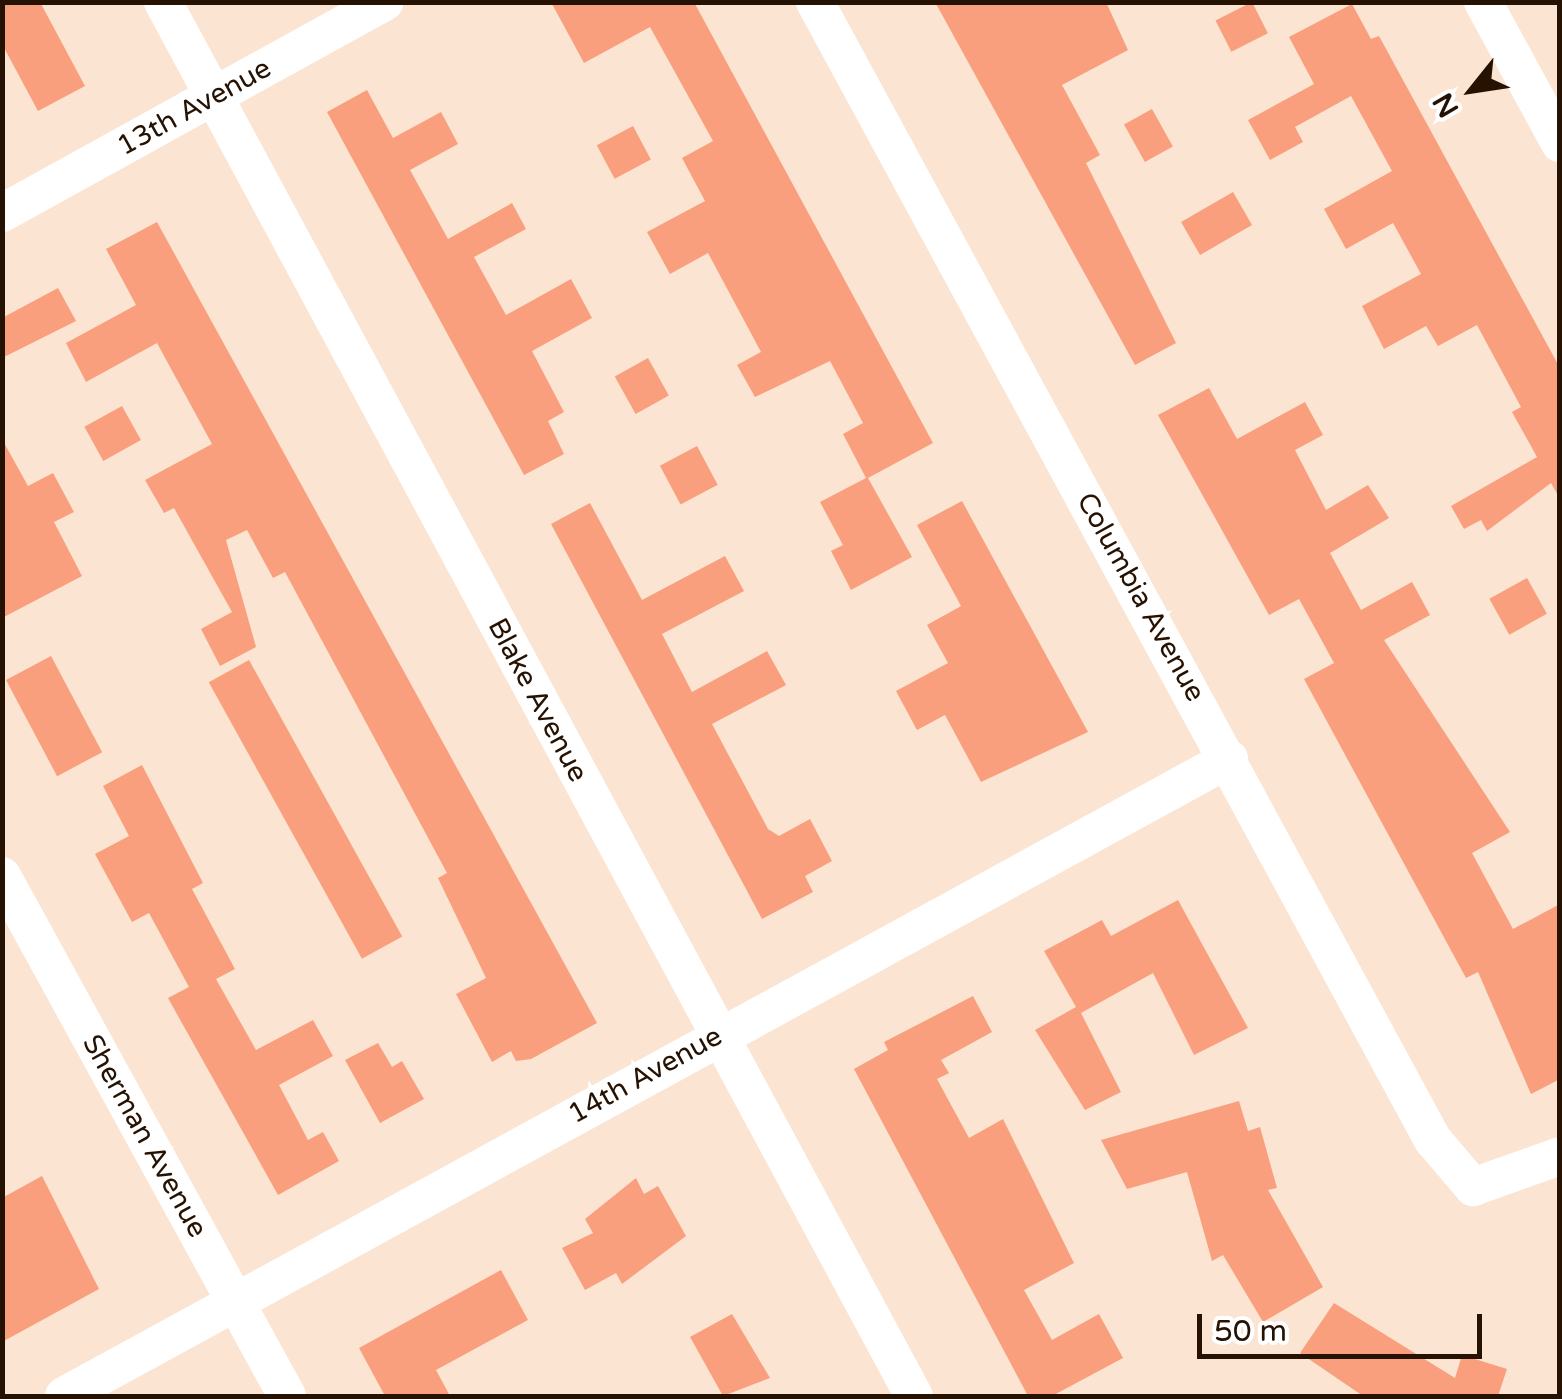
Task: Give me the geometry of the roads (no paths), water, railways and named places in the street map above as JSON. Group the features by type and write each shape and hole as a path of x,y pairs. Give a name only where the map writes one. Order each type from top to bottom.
{"street":[{"name":"Blake Avenue","path":"163,2 914,1396"},
{"name":"13th Avenue","path":"2,213 386,2"},
{"name":"Columbia Avenue","path":"814,2 1433,1140 1473,1187 1560,1156"},
{"path":"1483,2 1560,143"},
{"name":"14th Avenue","path":"64,1396 1229,759"},
{"name":"Sherman Avenue","path":"2,876 287,1396"}]}
